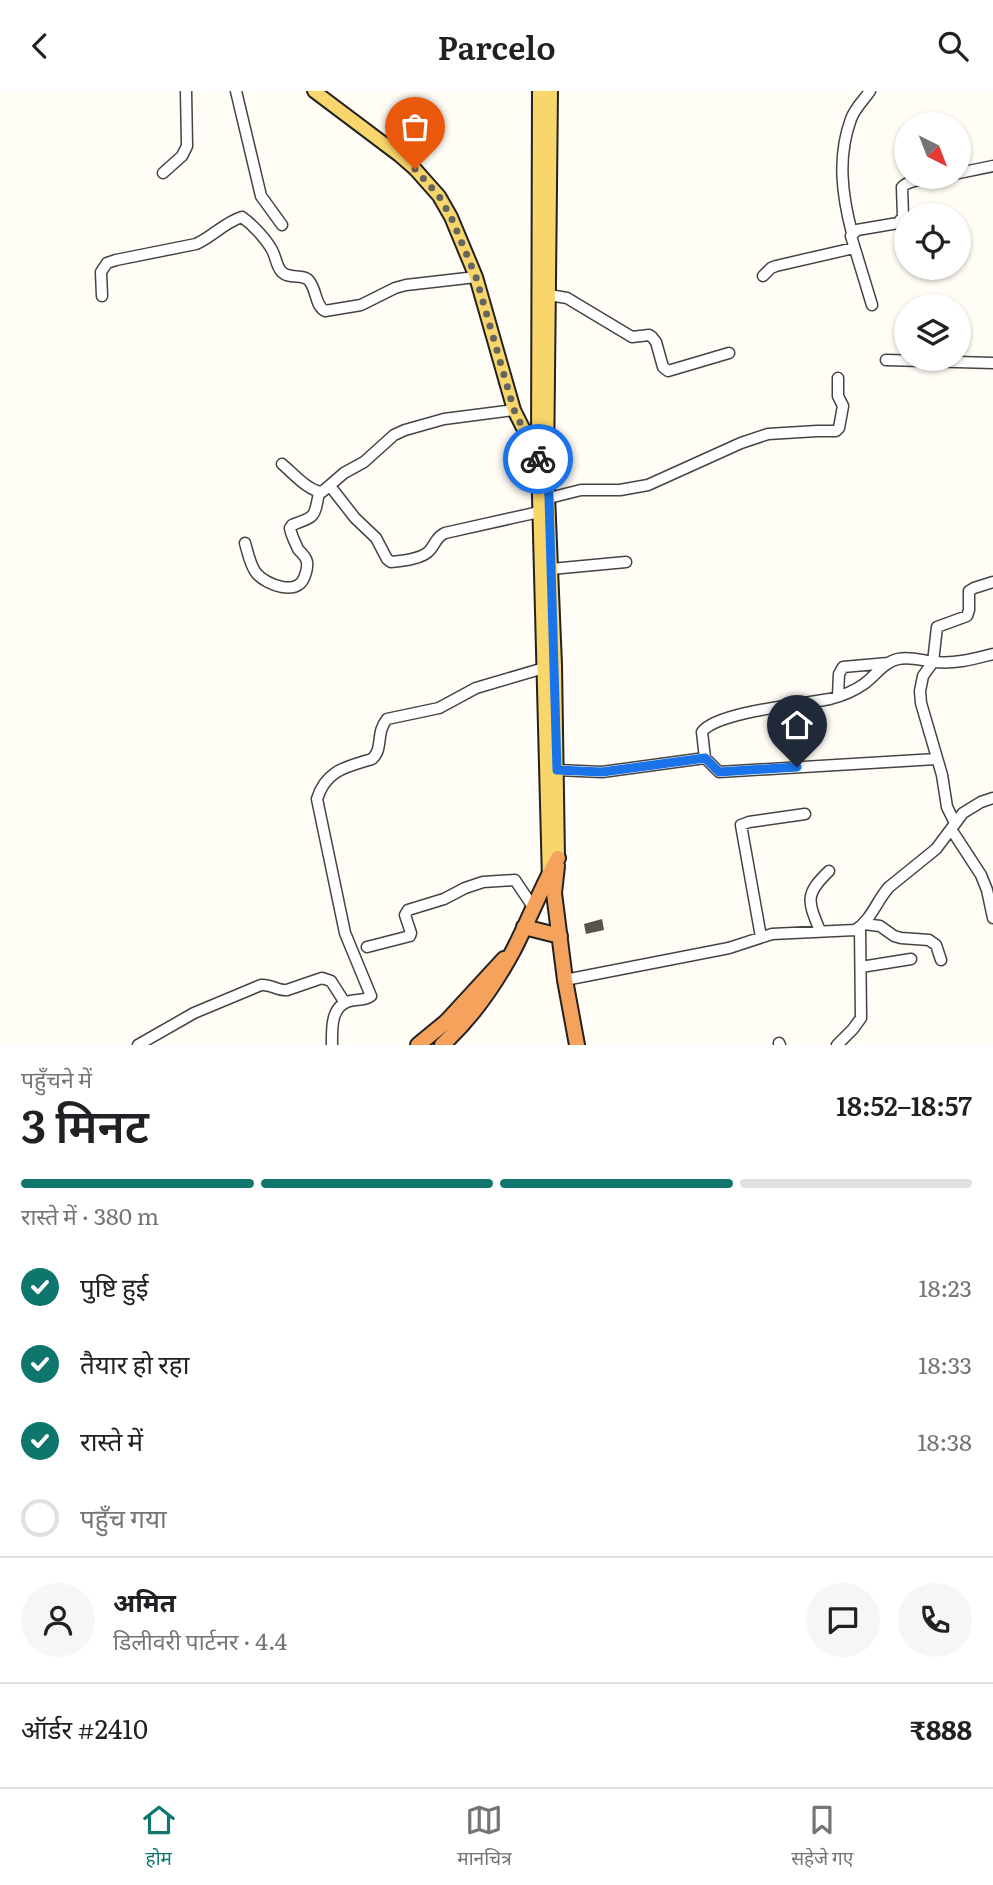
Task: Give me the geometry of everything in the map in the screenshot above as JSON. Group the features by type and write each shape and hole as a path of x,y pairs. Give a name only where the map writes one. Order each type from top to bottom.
{"highway":[{"path":"442,1045 482,1002 499,977 558,858"},
{"path":"558,858 554,893 565,980 577,1045"},
{"path":"524,927 560,936"},
{"path":"418,1045 446,1022 515,948"}],"main road":[{"path":"314,91 400,155 429,183 451,217 476,277 514,410 547,471"},
{"path":"539,91 558,858"},
{"path":"551,91 538,458 547,877 554,893"}],"street":[{"path":"163,173 182,156 187,146 186,91"},
{"path":"236,91 261,196 282,225"},
{"path":"870,91 851,120 841,175 852,233 850,236 872,305"},
{"path":"971,171 993,166"},
{"path":"852,233 898,223 902,217 902,189"},
{"path":"103,296 101,272 107,263 196,244 242,217 272,249 282,273 288,277 310,281 320,308 325,311 361,305 406,285 476,277"},
{"path":"763,276 776,266 853,248"},
{"path":"543,294 574,301 632,337 649,335 656,342 663,367 668,370 729,352"},
{"path":"886,360 993,363"},
{"path":"549,498 581,490 620,490 648,485 741,443 768,434 836,431 843,406 838,396 838,379"},
{"path":"245,543 257,575 287,589 296,587 302,583 308,564 290,528 313,516 319,493 364,462 394,435 405,430 444,419 514,410"},
{"path":"282,464 319,493"},
{"path":"330,486 355,518 376,538 391,562 426,554 436,539 445,533 539,512"},
{"path":"551,569 626,562"},
{"path":"993,582 969,591 967,616 937,627 933,662 923,676 920,691 953,826 981,875 993,918"},
{"path":"936,759 719,772 705,758 702,732 711,725 737,715 838,696 865,683 895,660 906,658 960,663 993,654"},
{"path":"838,696 839,674 844,667 888,663"},
{"path":"332,1045 334,1017 345,1003 368,999 371,995 345,933 317,799 319,790 326,779 339,769 372,759 376,755 379,750 380,730 387,719 439,708 475,688 544,668"},
{"path":"557,770 602,772 705,758"},
{"path":"837,1045 861,1018 862,926 882,894 936,849 969,809 993,798"},
{"path":"761,937 741,825 805,814"},
{"path":"820,931 811,909 810,894 817,882 829,871"},
{"path":"366,947 410,936 405,915 408,910 444,899 484,882 515,880 533,907"},
{"path":"565,980 729,948 772,934 850,930 862,926 880,926 901,938 929,940 936,945 941,960"},
{"path":"860,967 911,959"},
{"path":"138,1045 194,1013 261,985 287,991 323,978 331,981 345,1003"}],"building":[{"path":"602,919 604,930 586,934 584,924"}],"way so far":[{"path":"415,169 439,196 451,217 476,277 514,410 538,459"}],"route":[{"path":"538,459 547,471 549,498 557,770 602,772 705,758 719,772 797,767"}]}
